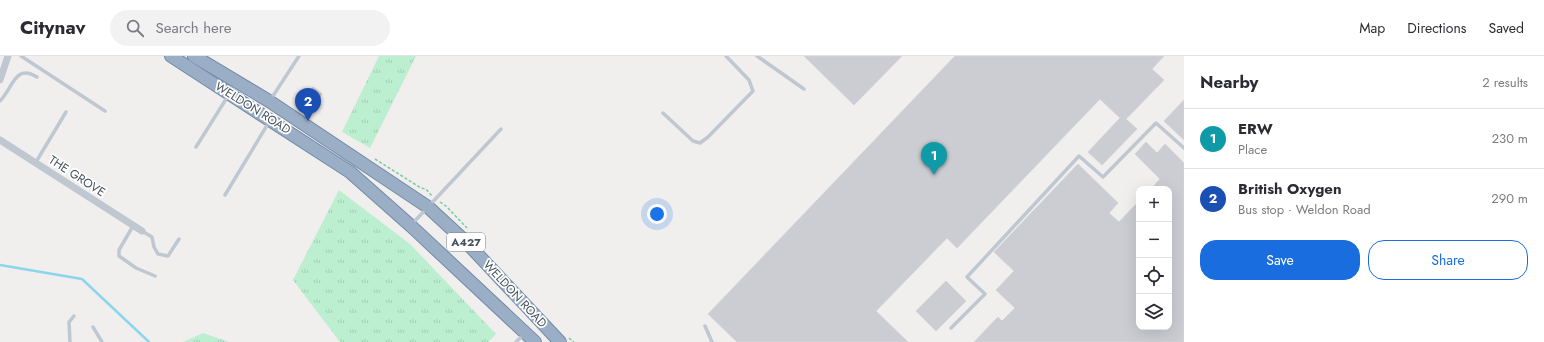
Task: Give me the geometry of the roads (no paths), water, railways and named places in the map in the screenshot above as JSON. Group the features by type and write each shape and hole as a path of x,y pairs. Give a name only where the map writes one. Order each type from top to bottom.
{"highway":[{"name":"WELDON ROAD","path":"170,56 271,119 350,172 411,226 535,342"},
{"name":"WELDON ROAD","path":"194,56 269,101 357,158 428,207 467,243 560,342"}],"street":[{"path":"0,80 8,56"},
{"name":"THE GROVE","path":"0,140 142,231"}],"lane":[{"path":"22,56 105,111"},
{"path":"269,101 299,56"},
{"path":"663,113 693,141 700,143 708,138 753,91 750,80 726,56"},
{"path":"757,56 804,89"},
{"path":"0,101 5,96 19,74 24,71 30,72 37,77"},
{"path":"196,147 230,93"},
{"path":"36,162 66,112"},
{"path":"225,195 271,119"},
{"path":"951,328 985,294 967,277 1079,156 1103,177 1156,123 1184,148"},
{"path":"411,226 502,129"},
{"path":"133,226 119,250 119,256 142,272 155,276"},
{"path":"142,231 152,237 154,247 158,254 168,256 179,239"},
{"path":"70,342 69,322 74,316"},
{"path":"705,326 712,342"},
{"path":"93,327 102,342"},
{"path":"516,342 526,333"}],"waterway":[{"path":"0,265 82,279 149,342"}],"place":[{"name":"British Oxygen","path":"308,121"},
{"name":"ERW","path":"934,175"}]}
